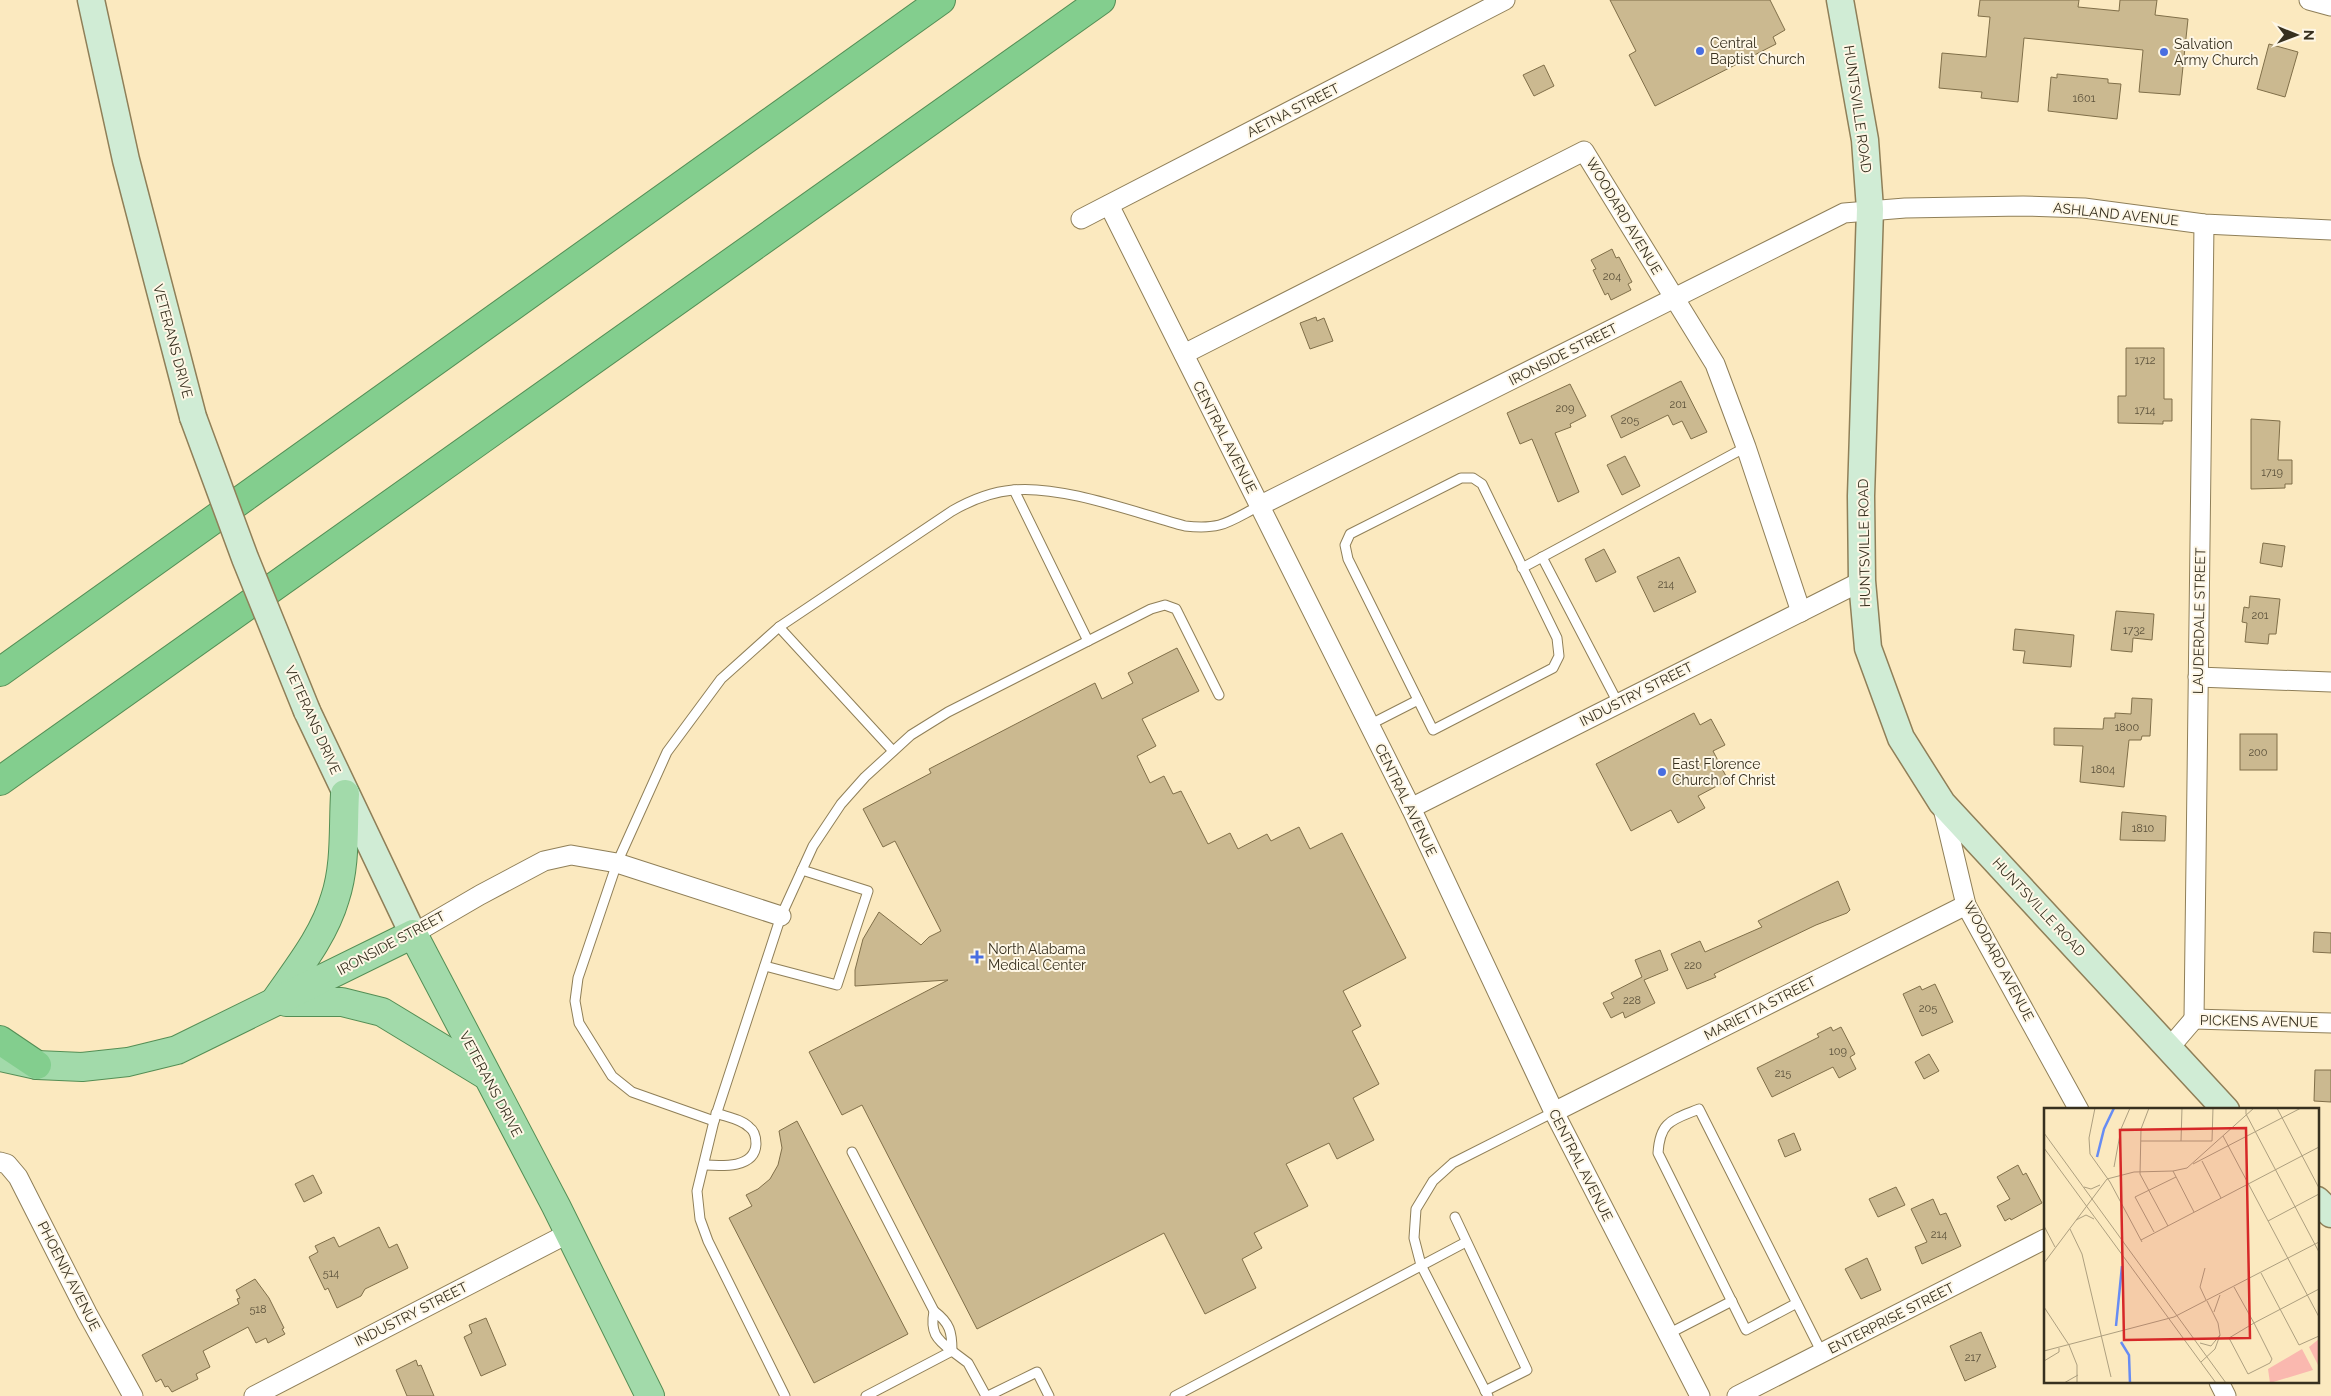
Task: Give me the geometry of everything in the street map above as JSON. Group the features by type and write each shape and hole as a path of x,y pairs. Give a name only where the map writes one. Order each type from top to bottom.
{"highway":[{"path":"0,672 941,0"},
{"path":"3,781 1101,0"},
{"path":"0,1040 37,1065"}],"main road":[{"name":"VETERANS DRIVE","path":"91,0 126,160 194,417 244,558 307,711 345,794 413,934 569,1233 650,1396"},
{"name":"HUNTSVILLE ROAD","path":"1840,0 1865,140 1870,210 1861,496 1862,581 1868,648 1901,738 1942,803 2170,1047 2224,1108"},
{"path":"274,1003 326,922 336,897 341,874 345,794"},
{"name":"IRONSIDE STREET","path":"0,1057 37,1065 82,1067 128,1062 177,1050 413,934"},
{"path":"274,1003 342,1002 382,1012 485,1074"},
{"path":"2318,1201 2331,1214"}],"street":[{"name":"AETNA STREET","path":"1081,219 1505,0"},
{"path":"2309,0 2331,6"},
{"name":"WOODARD AVENUE","path":"1184,354 1584,151 1715,364 1746,447 1800,612"},
{"name":"CENTRAL AVENUE","path":"1109,205 1410,808 1554,1112 1700,1396"},
{"name":"ASHLAND AVENUE","path":"1870,210 2022,206 2084,208 2204,224 2331,230"},
{"name":"IRONSIDE STREET","path":"1260,506 1844,213 1870,210"},
{"name":"LAUDERDALE STREET","path":"2194,1019 2204,224"},
{"name":"INDUSTRY STREET","path":"1410,808 1862,581"},
{"path":"2198,677 2331,682"},
{"name":"WOODARD AVENUE","path":"1942,803 1966,905 2078,1108"},
{"name":"IRONSIDE STREET","path":"413,934 544,861 571,856 616,864 781,916"},
{"name":"MARIETTA STREET","path":"1554,1112 1966,905"},
{"name":"PICKENS AVENUE","path":"2170,1047 2194,1019 2331,1023"},
{"name":"PHOENIX AVENUE","path":"0,1162 8,1164 18,1177 87,1313 133,1396"},
{"name":"INDUSTRY STREET","path":"254,1396 569,1233"},
{"name":"ENTERPRISE STREET","path":"1737,1396 2044,1240"},
{"path":"2220,1384 2226,1396"}],"lane":[{"path":"1522,568 1746,447"},
{"path":"1461,478 1473,478 1482,484 1557,638 1559,656 1553,668 1432,730 1418,700 1348,559 1345,544 1350,534 1461,478"},
{"path":"704,1165 736,1165 750,1158 756,1148 756,1136 749,1127 632,1092 612,1076 579,1022 575,1001 578,978 616,864 666,752 721,679 779,626 974,499 1014,490 1061,493 1185,526 1206,528 1219,527 1260,506"},
{"path":"1014,490 1088,641"},
{"path":"1542,558 1618,703"},
{"path":"785,1396 708,1241 700,1219 698,1191 715,1117 781,916 813,846 841,804 911,735 948,712 1151,609 1165,605 1176,609 1219,695"},
{"path":"779,626 893,751"},
{"path":"1369,725 1418,700"},
{"path":"765,966 838,985 868,891 802,870"},
{"path":"1797,1303 1746,1330 1658,1153 1659,1136 1667,1122 1699,1108 1797,1303 1822,1353"},
{"path":"1454,1217 1527,1370 1487,1394 1421,1265 1414,1238 1416,1209 1433,1181 1453,1163 1554,1112"},
{"path":"852,1152 934,1311 946,1320 952,1334 952,1351"},
{"path":"1175,1396 1466,1242"},
{"path":"1668,1334 1732,1301"},
{"path":"934,1311 931,1325 939,1342 968,1363 987,1396 1036,1372 1049,1396"},
{"path":"866,1396 952,1351"}],"building":[{"name":"Central Baptist Church","path":"1610,0 1770,0 1785,30 1773,37 1776,44 1655,106 1629,55 1636,51"},
{"name":"Salvation Army Church","path":"1980,0 2079,0 2078,7 2119,11 2120,0 2157,0 2155,15 2188,19 2180,95 2139,92 2143,50 2024,38 2018,102 1981,98 1982,92 1939,88 1942,53 1986,57 1990,17 1978,16"},
{"path":"2269,44 2298,52 2285,97 2257,89"},
{"path":"1544,65 1554,86 1534,96 1523,75"},
{"path":"2057,74 2108,79 2108,83 2121,84 2117,119 2048,111 2051,77 2057,78"},
{"path":"1612,249 1616,258 1619,257 1632,282 1628,284 1631,290 1611,300 1608,293 1605,295 1593,270 1596,269 1591,260"},
{"path":"1316,317 1317,321 1324,318 1333,341 1310,349 1300,323"},
{"path":"2126,348 2164,348 2164,399 2172,399 2172,421 2163,421 2163,424 2118,423 2118,396 2126,396"},
{"path":"1681,381 1707,432 1691,439 1682,421 1673,425 1668,415 1621,438 1611,416"},
{"path":"1570,384 1586,416 1570,424 1571,427 1555,433 1579,492 1558,502 1532,439 1520,444 1507,413"},
{"path":"2251,419 2280,421 2278,460 2292,460 2292,484 2285,484 2285,488 2251,489"},
{"path":"1625,456 1640,486 1622,495 1607,465"},
{"path":"2263,543 2285,546 2282,567 2260,563"},
{"path":"1604,549 1616,572 1596,582 1585,559"},
{"path":"1679,557 1696,592 1654,612 1637,577"},
{"path":"2250,596 2280,599 2276,634 2269,634 2268,644 2245,642 2247,623 2242,622 2244,607 2249,608"},
{"path":"2116,611 2154,614 2152,640 2133,638 2132,652 2111,650"},
{"path":"2015,629 2074,635 2071,667 2023,663 2025,651 2013,650"},
{"path":"1177,648 1199,691 1142,719 1156,746 1137,756 1150,783 1164,776 1173,794 1181,791 1208,844 1230,833 1238,849 1267,834 1271,841 1299,827 1310,849 1342,833 1406,958 1343,991 1361,1026 1352,1031 1379,1084 1353,1098 1374,1140 1337,1159 1329,1143 1286,1164 1308,1206 1254,1233 1262,1248 1242,1259 1256,1288 1205,1314 1164,1233 977,1329 862,1105 842,1115 809,1052 948,980 855,986 855,970 863,939 879,912 921,945 929,937 941,931 895,841 883,847 863,809 931,773 929,769 1095,683 1102,699 1133,683 1128,673"},
{"path":"2132,698 2152,699 2150,736 2142,736 2141,740 2129,740 2124,787 2080,782 2083,746 2054,745 2054,728 2103,729 2104,718 2115,718 2115,713 2131,714"},
{"name":"East Florence Church of Christ","path":"1694,713 1700,725 1711,719 1725,745 1713,751 1728,780 1698,796 1705,808 1678,823 1671,810 1631,831 1596,764"},
{"path":"2240,734 2277,734 2277,770 2240,770"},
{"path":"2122,812 2166,816 2165,841 2120,840"},
{"path":"1838,881 1850,910 1847,913 1816,925 1714,974 1716,977 1687,989 1671,954 1700,941 1705,952 1762,927 1758,921"},
{"path":"2314,932 2331,933 2331,953 2313,952"},
{"path":"1660,950 1668,970 1644,980 1655,1003 1625,1018 1623,1012 1611,1018 1603,1003 1614,998 1611,993 1642,977 1635,960"},
{"path":"1935,984 1953,1022 1922,1036 1903,994 1920,986 1922,990"},
{"path":"1831,1027 1833,1031 1841,1027 1855,1054 1850,1057 1856,1069 1839,1078 1833,1067 1772,1097 1757,1068 1819,1037 1817,1034"},
{"path":"1929,1054 1939,1071 1924,1079 1915,1062"},
{"path":"2315,1070 2331,1070 2331,1102 2314,1101"},
{"path":"797,1121 908,1334 814,1383 729,1218 752,1206 746,1195 758,1189 770,1179 778,1165 782,1148 779,1131"},
{"path":"1794,1133 1801,1150 1785,1157 1778,1140"},
{"path":"2018,1165 2023,1175 2026,1173 2042,1203 2011,1220 2010,1218 2005,1221 1997,1206 2010,1199 1997,1177"},
{"path":"313,1175 322,1193 304,1202 295,1184"},
{"path":"1896,1187 1905,1205 1878,1217 1869,1199"},
{"path":"1933,1199 1940,1215 1946,1213 1961,1246 1922,1264 1915,1247 1927,1242 1911,1209"},
{"path":"379,1227 389,1248 397,1244 408,1268 365,1289 361,1296 337,1308 328,1288 325,1290 309,1257 318,1252 315,1246 334,1237 339,1247"},
{"path":"1867,1258 1881,1290 1861,1299 1845,1269"},
{"path":"255,1279 269,1298 284,1328 282,1329 285,1334 268,1343 266,1338 256,1343 248,1327 203,1351 210,1367 196,1374 198,1379 172,1392 168,1386 165,1387 161,1379 156,1382 142,1355 239,1304 237,1299 240,1298 236,1290"},
{"path":"486,1318 506,1365 481,1376 464,1337 472,1333 469,1325"},
{"path":"1981,1332 1996,1367 1965,1381 1950,1346"},
{"path":"416,1360 418,1366 421,1365 434,1396 407,1396 396,1370"}],"place":[{"name":"Central Baptist Church","path":"1700,51"},
{"name":"Salvation Army Church","path":"2164,52"},
{"name":"East Florence Church of Christ","path":"1662,772"},
{"name":"North Alabama Medical Center","path":"977,957"}]}
